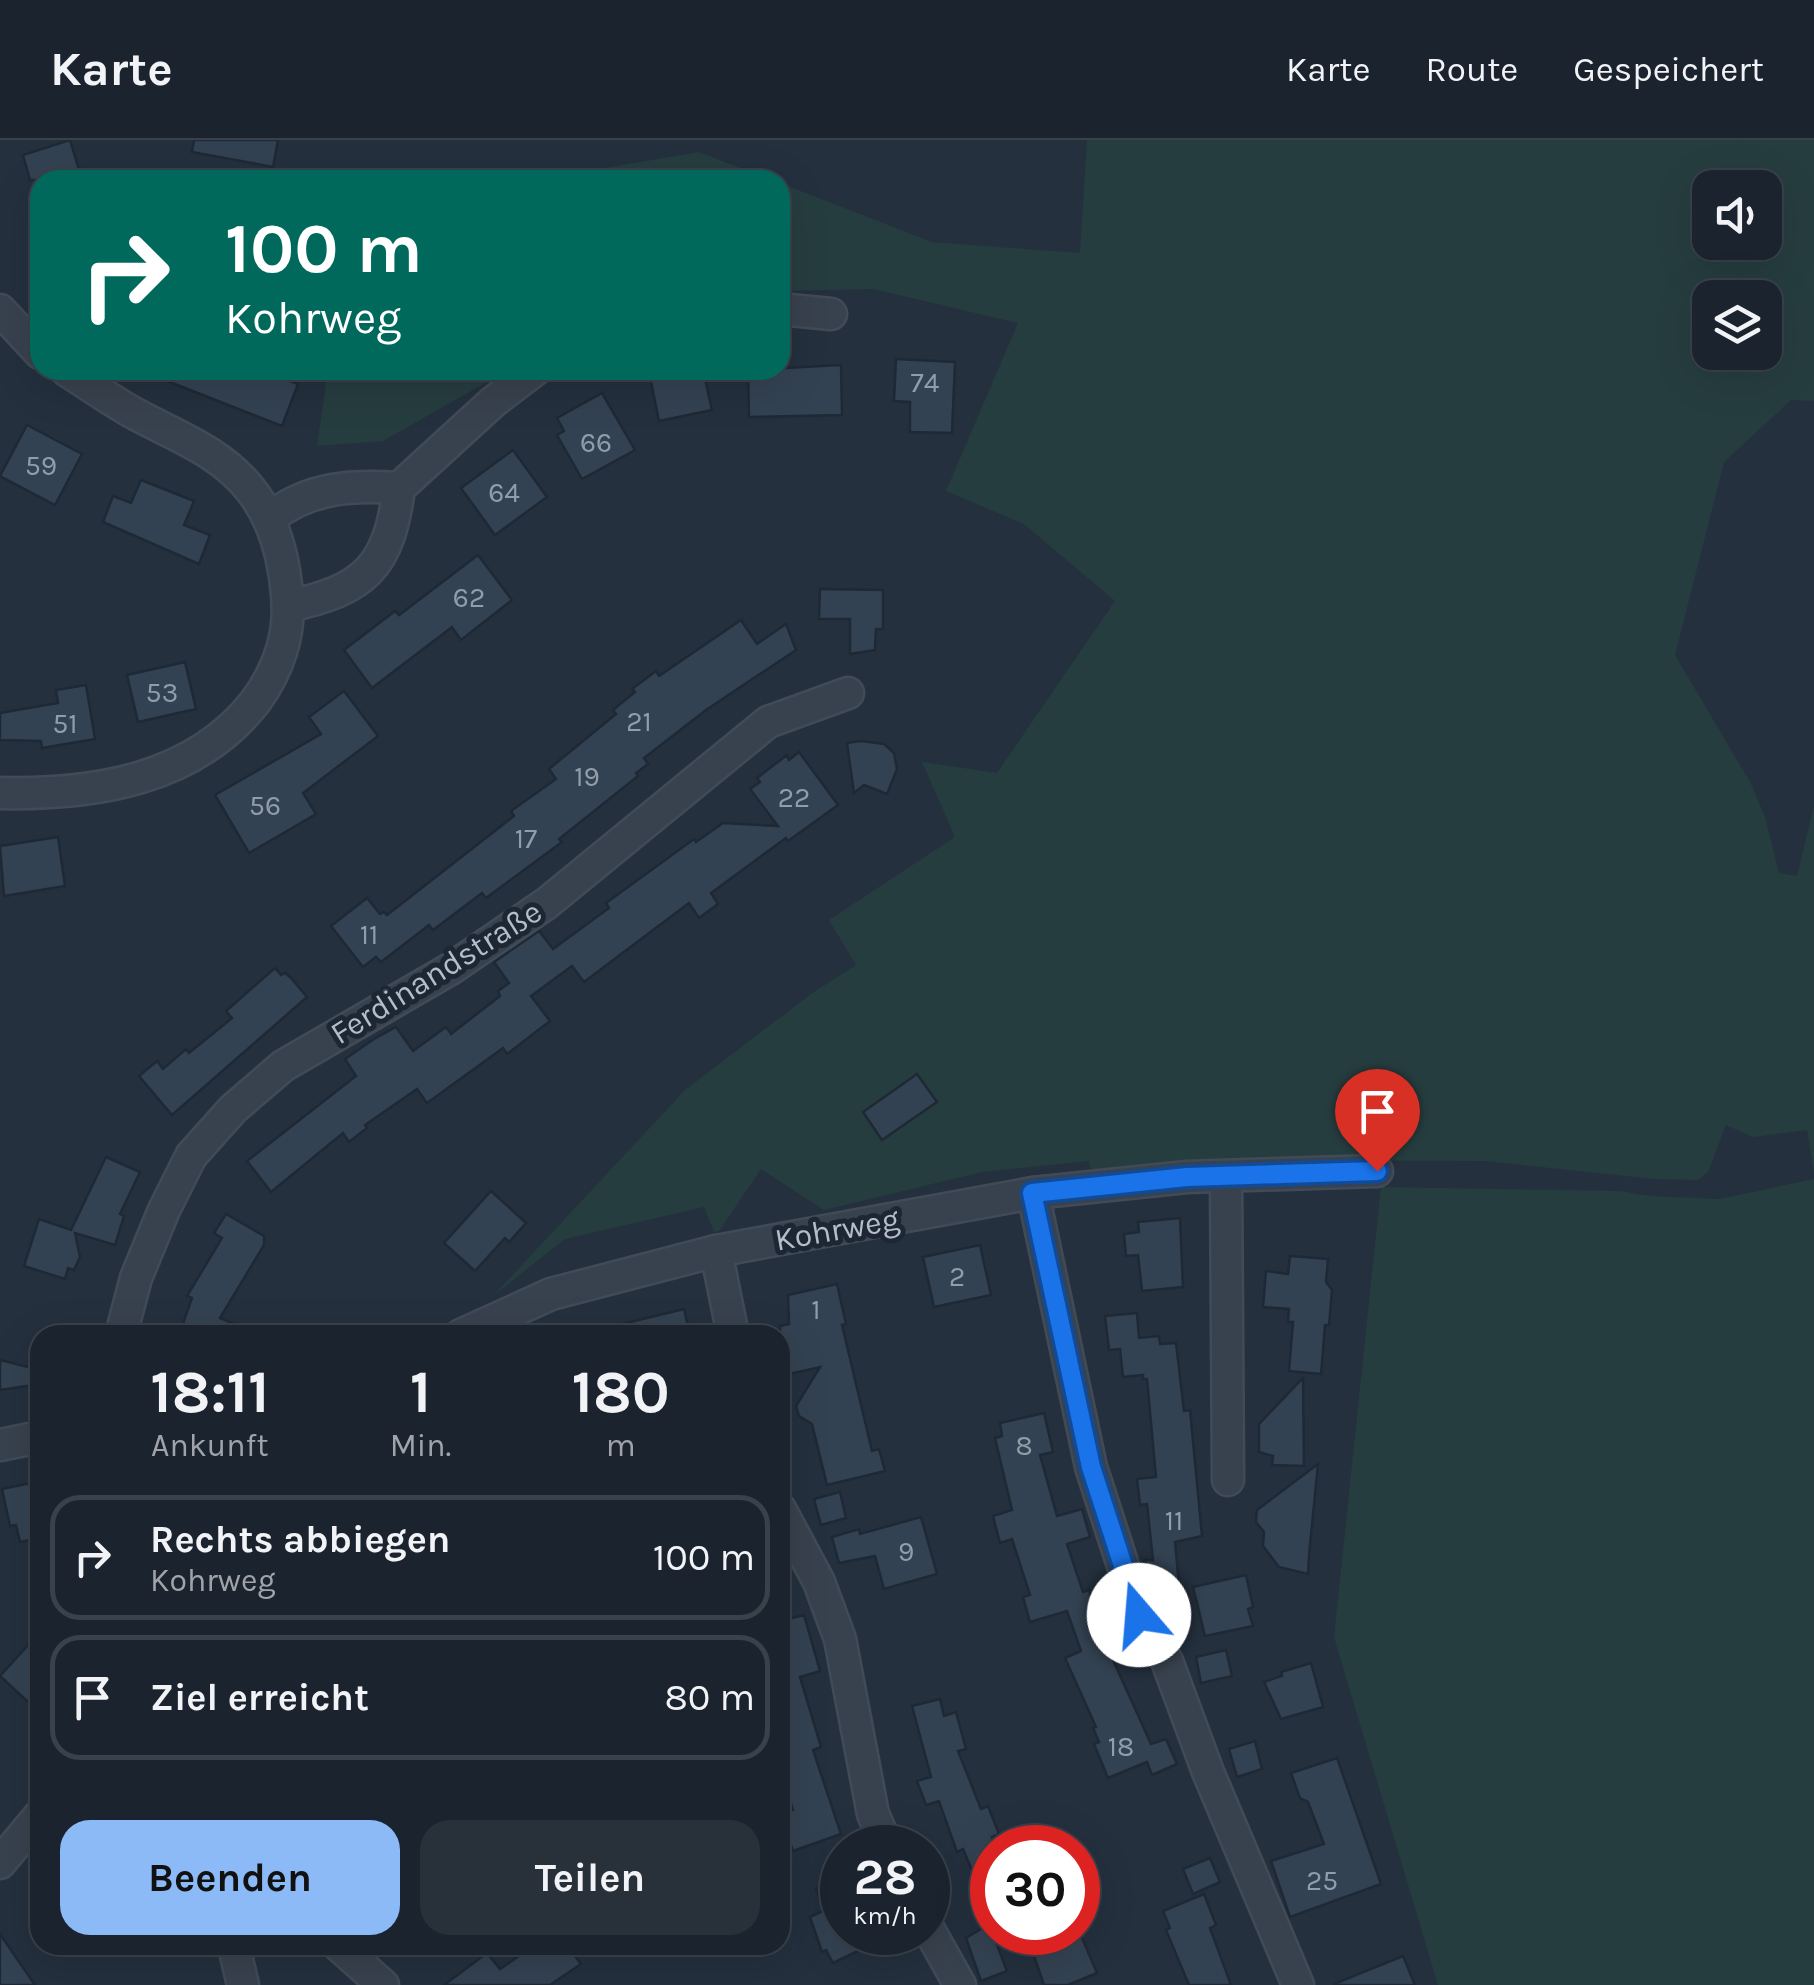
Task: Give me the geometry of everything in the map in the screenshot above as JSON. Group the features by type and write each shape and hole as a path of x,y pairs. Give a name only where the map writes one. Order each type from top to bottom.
{"street":[{"path":"0,310 30,342"},
{"path":"790,311 831,314"},
{"path":"0,793 82,790 140,778 190,760 235,728 265,689 283,652 288,606 285,565 270,518 233,471 199,445 132,412 82,380"},
{"path":"288,606 339,592 365,575 382,558 395,523 399,488 522,380"},
{"path":"270,518 286,505 320,491 341,487 399,488"},
{"name":"Ferdinandstraße","path":"123,1325 136,1278 191,1156 233,1109 283,1066 452,968 547,903 768,722 848,693"},
{"name":"Kohrweg","path":"483,1325 551,1294 716,1251 1032,1193 1106,1184 1377,1171"},
{"path":"1226,1177 1228,1480"},
{"path":"1032,1193 1091,1467 1139,1615 1167,1661 1208,1772 1298,1985"},
{"path":"716,1251 732,1325"},
{"path":"0,1445 30,1439"},
{"path":"790,1528 819,1582 840,1639 878,1825"},
{"path":"0,1862 30,1828"},
{"path":"236,1955 243,1985"},
{"path":"350,1955 384,1985"},
{"path":"943,1955 960,1985"}],"green space":[{"path":"1087,140 1814,140 1814,401 1791,400 1724,462 1675,655 1750,782 1765,817 1779,873 1797,876 1814,806 1814,1173 1807,1130 1753,1137 1726,1125 1708,1172 1698,1180 1485,1161 1235,1160 1091,1170 1089,1161 982,1172 824,1210 761,1169 719,1231 714,1232 704,1207 565,1239 494,1295 685,1090 811,994 856,965 829,920 955,837 922,762 997,773 1115,601 1024,524 946,491 1018,323 873,289 790,291 790,187 932,242 1080,253"},
{"path":"699,152 746,170 593,170"},
{"path":"327,380 490,380 383,441 317,446"},
{"path":"1814,1179 1814,1985 1438,1985 1334,1637 1381,1187 1620,1191 1719,1199"}],"building":[{"path":"70,140 79,170 30,170 30,180 23,155"},
{"path":"194,140 278,140 273,167 192,152"},
{"path":"896,359 955,362 952,433 910,432 910,402 894,401"},
{"path":"841,365 842,415 749,417 748,380 790,380 790,368"},
{"path":"165,380 287,380 298,384 282,426"},
{"path":"651,380 705,380 712,410 659,421"},
{"path":"602,393 635,450 582,479 557,435 564,431 557,418"},
{"path":"27,425 82,454 55,505 0,476"},
{"path":"513,450 547,497 495,535 461,488"},
{"path":"141,480 194,501 184,525 210,535 199,564 103,522 113,496 131,503"},
{"path":"478,555 512,600 461,640 452,627 372,688 344,650 395,611 399,615"},
{"path":"820,589 883,590 883,629 876,629 875,650 850,654 850,619 819,619"},
{"path":"741,620 757,644 786,624 796,650 706,710 644,758 648,764 636,773 638,776 559,839 562,842 486,898 482,893 433,930 429,925 381,962 376,957 363,967 331,926 367,898 380,914 387,915 514,816 511,811 556,779 549,769 616,714 613,710 635,692 632,689 656,671 659,676"},
{"path":"185,662 196,709 138,722 127,675"},
{"path":"86,685 95,739 42,748 41,741 0,740 0,713 58,703 56,690"},
{"path":"344,691 378,736 303,793 316,814 249,853 215,795 321,734 309,717"},
{"path":"847,743 884,744 894,753 897,769 887,794 864,785 854,793"},
{"path":"799,752 838,805 711,893 718,904 699,918 689,903 584,982 572,966 531,996 550,1021 507,1054 503,1048 427,1103 417,1089 365,1125 367,1128 349,1142 343,1133 271,1192 247,1161 356,1076 345,1059 396,1027 413,1051 446,1027 451,1034 500,996 498,991 509,983 494,962 539,931 553,949 609,908 606,903 694,839 696,842 723,823 778,826 750,789 760,782 757,778 787,755 789,760"},
{"path":"58,837 65,886 4,896 0,846"},
{"path":"275,968 291,978 307,997 172,1115 139,1076 157,1061 163,1069 186,1049 189,1053 232,1018 226,1011"},
{"path":"917,1074 937,1102 882,1140 863,1112"},
{"path":"106,1157 140,1172 120,1214 124,1216 115,1245 75,1233 80,1257 74,1270 68,1268 65,1279 24,1266 39,1219 71,1230"},
{"path":"491,1191 526,1223 509,1242 505,1238 475,1271 444,1243"},
{"path":"226,1214 264,1236 264,1245 220,1318 236,1325 183,1325 192,1298 187,1296 222,1238 214,1233"},
{"path":"1180,1218 1183,1287 1142,1291 1138,1255 1126,1256 1124,1234 1139,1232 1138,1222"},
{"path":"980,1245 991,1295 934,1307 923,1257"},
{"path":"1290,1256 1328,1259 1326,1282 1332,1290 1321,1374 1289,1371 1293,1322 1288,1322 1289,1309 1263,1307 1266,1271 1288,1274"},
{"path":"837,1284 846,1324 842,1325 872,1451 879,1449 885,1471 827,1485 812,1424 799,1416 796,1406 820,1367 790,1374 790,1325 784,1325 789,1324 788,1295"},
{"path":"684,1309 688,1325 618,1325"},
{"path":"1137,1313 1139,1338 1159,1336 1160,1344 1176,1343 1184,1411 1190,1410 1202,1536 1175,1542 1179,1584 1149,1586 1145,1560 1153,1560 1147,1504 1140,1505 1137,1479 1156,1477 1147,1379 1143,1375 1123,1377 1120,1349 1109,1350 1105,1316"},
{"path":"0,1360 30,1368 30,1386 0,1390"},
{"path":"1303,1378 1304,1466 1272,1465 1273,1456 1259,1452 1259,1424"},
{"path":"1044,1413 1053,1452 1040,1455 1057,1516 1082,1509 1090,1537 1067,1544 1083,1592 1089,1590 1104,1640 1151,1744 1166,1739 1177,1764 1152,1775 1147,1762 1108,1778 1094,1744 1099,1742 1093,1728 1096,1727 1065,1658 1081,1651 1067,1611 1030,1622 1023,1597 1030,1595 1012,1539 1000,1543 993,1516 1012,1510 995,1438 1002,1436 1000,1423"},
{"path":"1318,1464 1308,1574 1279,1567 1263,1546 1264,1532 1256,1522 1257,1510"},
{"path":"30,1483 30,1540 20,1542 16,1525 10,1526 2,1489"},
{"path":"840,1492 846,1518 821,1525 814,1499"},
{"path":"921,1517 937,1574 884,1589 875,1556 839,1563 832,1537 859,1529 860,1534"},
{"path":"1246,1575 1253,1626 1205,1636 1193,1587"},
{"path":"804,1615 820,1671 800,1677 821,1747 813,1750 838,1825 820,1825 820,1841 793,1851 790,1618"},
{"path":"30,1643 30,1704 0,1676"},
{"path":"1226,1650 1232,1676 1201,1683 1196,1657"},
{"path":"1311,1663 1323,1707 1281,1719 1264,1682"},
{"path":"940,1699 944,1716 956,1712 966,1749 958,1751 981,1809 988,1806 995,1825 970,1825 970,1866 963,1849 957,1852 939,1801 926,1805 917,1781 931,1777 912,1706"},
{"path":"1255,1741 1262,1769 1237,1777 1229,1749"},
{"path":"1337,1758 1381,1884 1290,1917 1271,1861 1324,1844 1308,1802 1300,1798 1291,1773"},
{"path":"1210,1858 1220,1882 1193,1894 1183,1869"},
{"path":"1204,1894 1216,1925 1210,1928 1231,1985 1189,1985 1166,1930 1170,1928 1163,1911"},
{"path":"820,1912 820,1946 810,1917"},
{"path":"0,1934 35,1985 0,1985"},
{"path":"484,1955 500,1969 520,1955 574,1955 581,1964 550,1985 444,1985"},
{"path":"829,1955 850,1955 833,1963"},
{"path":"972,1955 1001,1955 1007,1971 981,1981"},
{"path":"1034,1955 1089,1955 1097,1973 1068,1985 1044,1985"},
{"path":"1403,1956 1415,1985 1334,1985 1334,1984"}],"route":[{"path":"1139,1615 1091,1467 1032,1193 1187,1177 1377,1171"}]}
